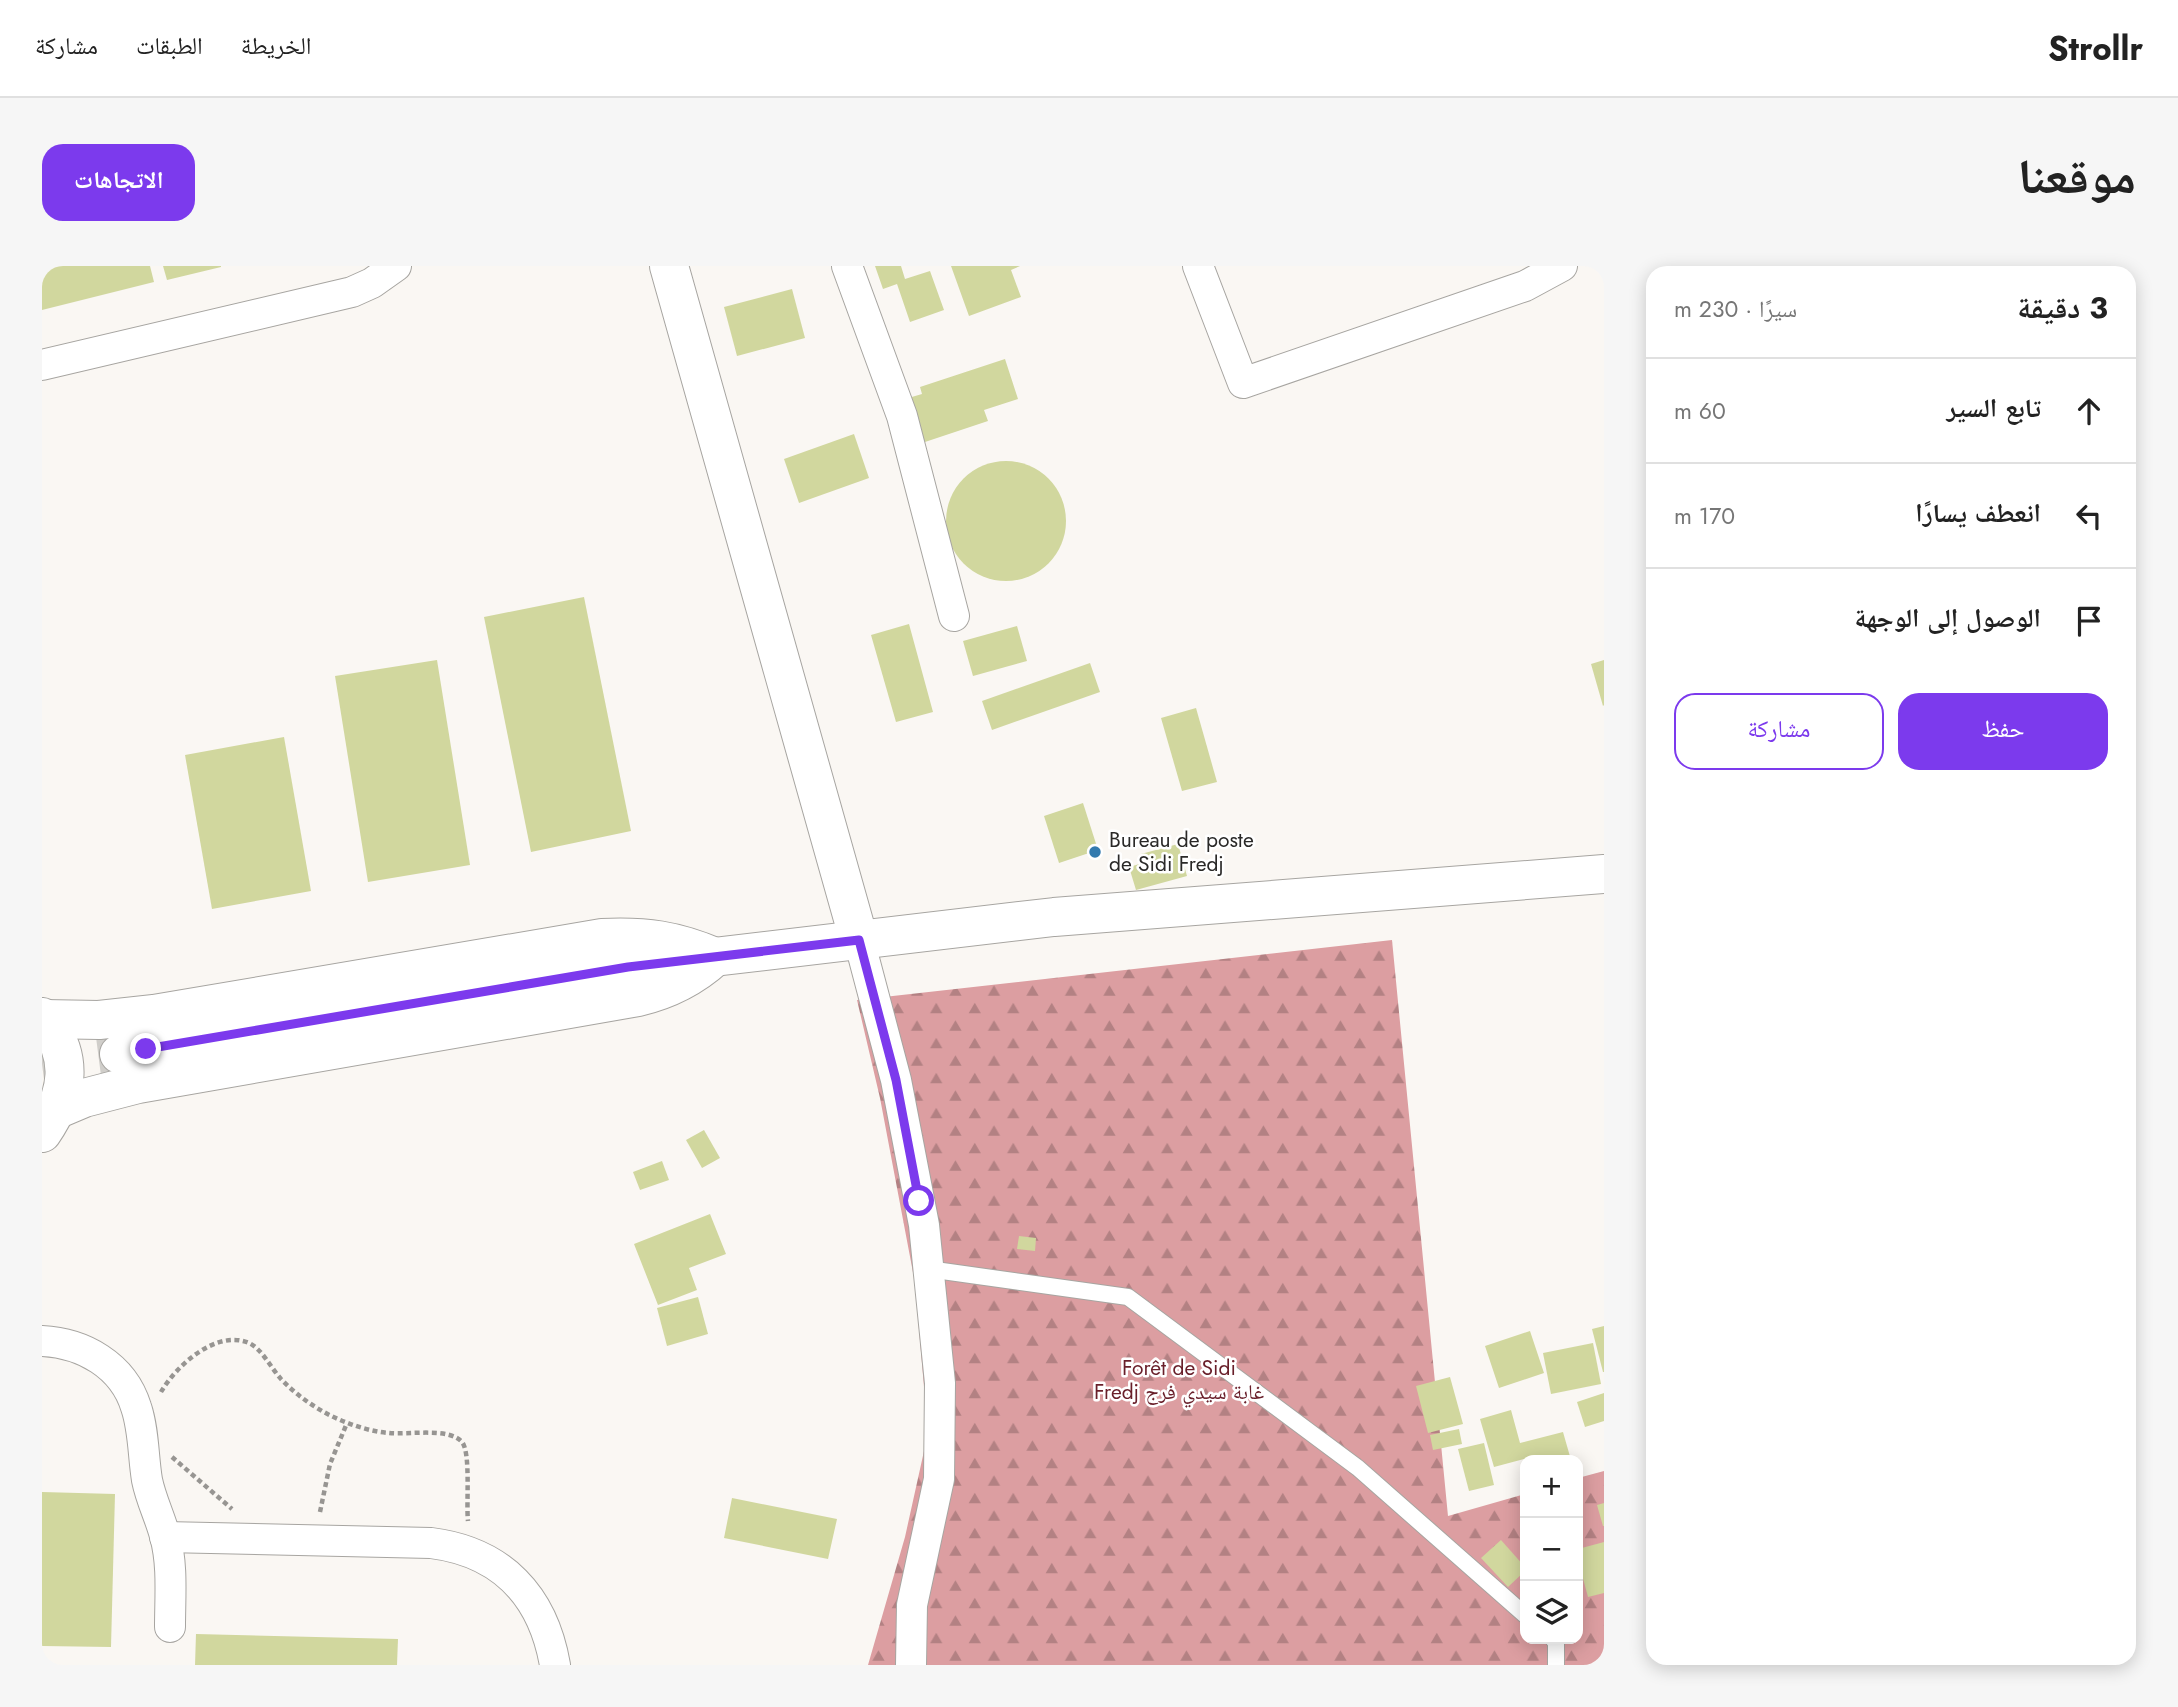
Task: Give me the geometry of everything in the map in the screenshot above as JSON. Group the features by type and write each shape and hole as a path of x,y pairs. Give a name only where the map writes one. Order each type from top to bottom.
{"main road":[{"path":"669,266 859,940"},
{"path":"119,1054 628,967 1054,917 1604,874"},
{"path":"43,1018 99,1020 154,1014 602,939 660,939 715,957"},
{"path":"50,1121 84,1098 138,1084 638,998 680,983 715,957"},
{"path":"43,1018 57,1039 64,1062 64,1086 50,1121"}],"street":[{"path":"42,365 352,292 372,283 396,266"},
{"path":"847,266 902,416 954,616"},
{"path":"1198,266 1243,383 1525,286 1562,266"},
{"path":"859,940 896,1080 924,1225 940,1383 939,1479 912,1605 911,1665"},
{"path":"42,1341 54,1341 86,1350 113,1369 131,1394 141,1429 147,1481 166,1537 170,1570 170,1627"},
{"path":"166,1537 431,1543 461,1549 493,1564 520,1586 541,1615 548,1632 555,1665"}],"lane":[{"path":"928,1269 1128,1297 1358,1468 1520,1611"},
{"path":"1556,1644 1556,1665"}],"path":[{"path":"157,1399 169,1379 191,1358 218,1343 239,1341 258,1350 296,1394 347,1423 386,1433 443,1433 459,1438 468,1456 468,1524 461,1549"},
{"path":"320,1540 324,1485 337,1443 347,1423"},
{"path":"141,1429 267,1539"}],"green space":[{"name":"Forêt de Sidi Fredj غابة سيدي فرج","path":"1392,940 1448,1516 1520,1495 1520,1644 1583,1644 1583,1477 1604,1471 1604,1665 868,1665 905,1537 928,1433 915,1283 880,1098 857,1000"}],"building":[{"path":"42,266 150,266 154,282 42,310"},
{"path":"163,266 221,266 221,267 167,280"},
{"path":"875,266 901,266 905,279 930,271 944,310 910,322 897,284 883,289"},
{"path":"951,266 1020,266 1011,270 1021,297 969,316"},
{"path":"792,289 805,338 737,356 724,307"},
{"path":"1005,359 1018,399 984,410 988,421 913,446 898,401 922,394 920,387"},
{"path":"854,434 869,478 799,503 784,459"},
{"path":"1006,461 1029,465 1049,478 1062,498 1066,521 1062,544 1049,564 1029,577 1006,581 983,577 963,564 950,544 946,521 950,498 963,478 983,465"},
{"path":"584,597 631,831 531,852 484,617"},
{"path":"909,624 933,712 896,722 871,635"},
{"path":"1017,626 1027,661 973,676 963,641"},
{"path":"437,660 470,865 368,882 335,676"},
{"path":"1604,660 1604,705 1603,706 1591,664"},
{"path":"1090,663 1100,692 992,730 982,701"},
{"path":"1196,708 1217,782 1182,791 1161,718"},
{"path":"284,737 311,891 212,909 185,755"},
{"path":"1083,803 1098,850 1059,863 1044,816"},
{"path":"1178,844 1187,876 1136,890 1129,867 1143,863 1141,854"},
{"path":"704,1130 720,1158 702,1168 686,1140"},
{"path":"662,1161 669,1180 640,1190 633,1172"},
{"path":"710,1214 726,1254 689,1268 697,1290 658,1305 634,1244"},
{"path":"1019,1236 1036,1238 1035,1251 1017,1249"},
{"path":"698,1297 708,1334 667,1346 657,1308"},
{"path":"1604,1326 1604,1372 1603,1372 1592,1329"},
{"path":"1530,1331 1544,1373 1499,1388 1485,1346"},
{"path":"1593,1343 1601,1384 1551,1394 1543,1353"},
{"path":"1450,1377 1463,1424 1428,1433 1416,1386"},
{"path":"1604,1393 1604,1421 1585,1427 1577,1402"},
{"path":"1511,1410 1520,1443 1563,1432 1570,1455 1520,1455 1520,1460 1494,1467 1480,1419"},
{"path":"1459,1429 1462,1444 1433,1450 1430,1435"},
{"path":"1484,1443 1494,1485 1469,1491 1458,1449"},
{"path":"42,1492 115,1494 111,1647 42,1646"},
{"path":"732,1498 837,1519 828,1559 724,1538"},
{"path":"1604,1503 1604,1526 1603,1526 1597,1505"},
{"path":"1501,1540 1520,1561 1520,1576 1508,1587 1481,1558"},
{"path":"1604,1542 1604,1593 1588,1597 1583,1578 1583,1548"},
{"path":"196,1634 398,1639 397,1665 195,1665"}],"tunnel":[{"path":"42,1064 119,1054"}],"place":[{"name":"Bureau de poste de Sidi Fredj","path":"1095,852"}],"route":[{"path":"146,1049 628,967 859,940 896,1080 919,1201"}]}
